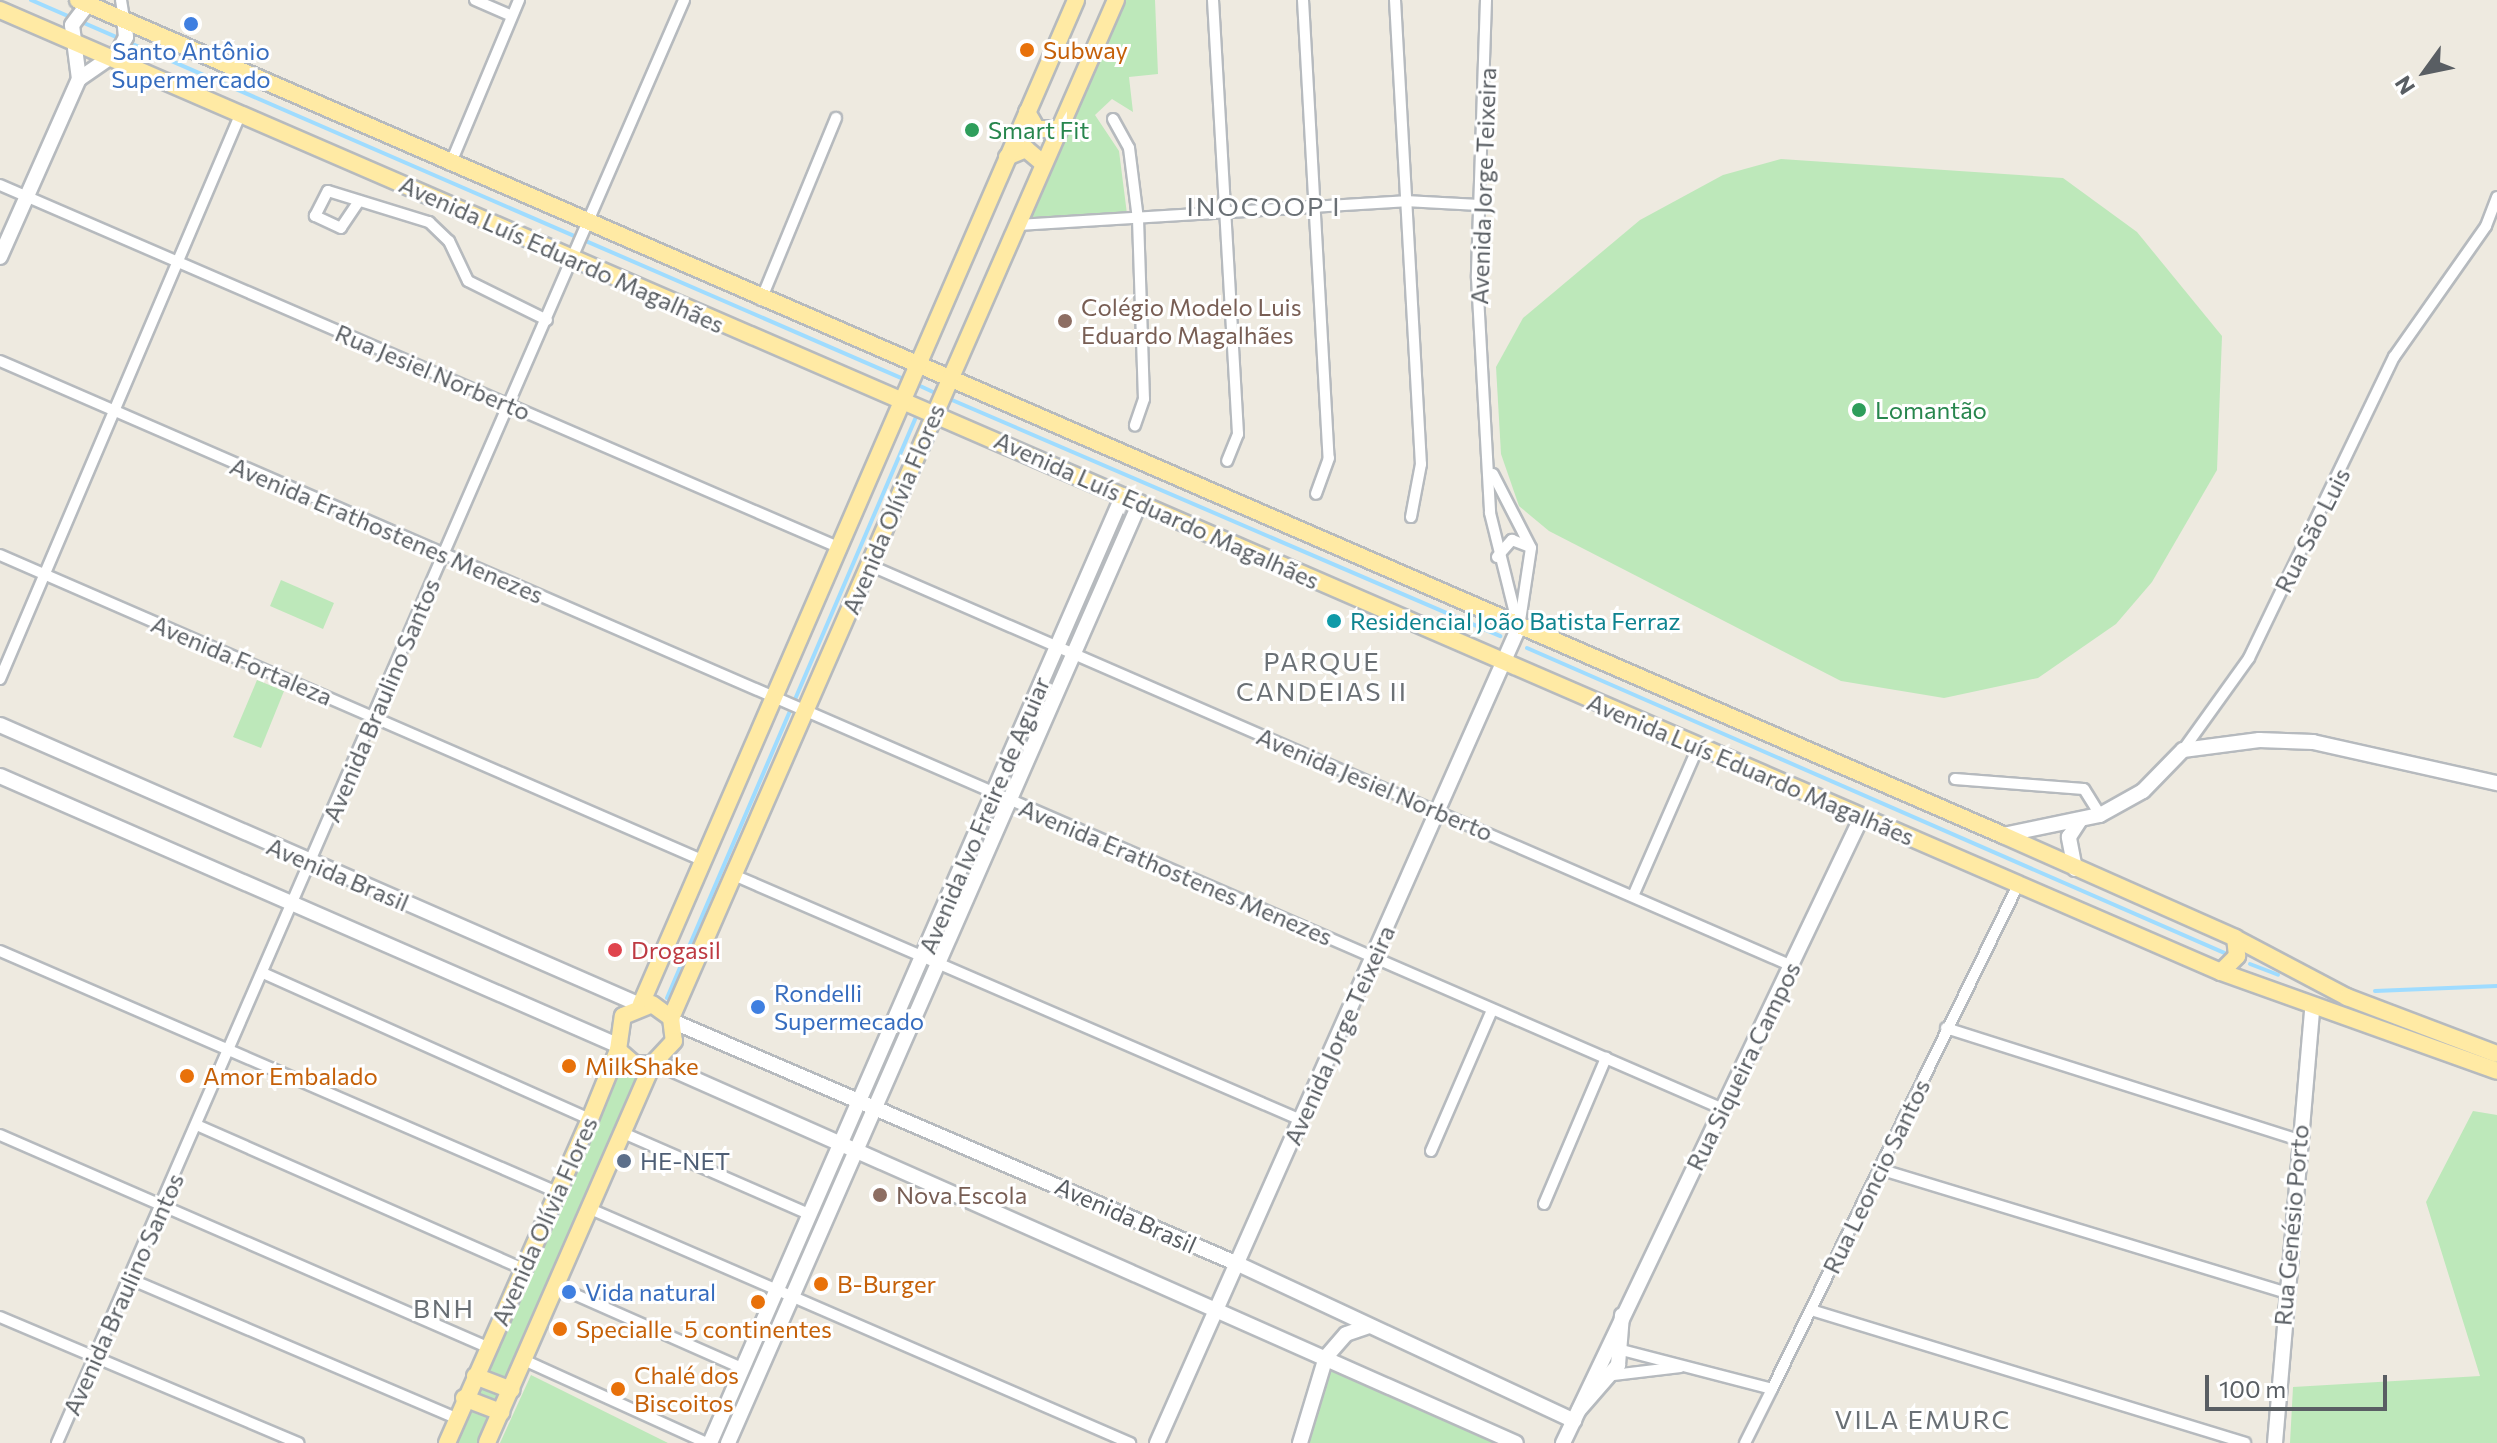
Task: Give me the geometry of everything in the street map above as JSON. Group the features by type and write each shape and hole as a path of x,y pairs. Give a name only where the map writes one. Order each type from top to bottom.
{"main road":[{"name":"Avenida Olívia Flores","path":"447,1443 521,1268 590,1119 618,1048 623,1016 640,1004 704,861 1076,0"},
{"name":"Avenida Olívia Flores","path":"487,1443 558,1287 621,1132 655,1064 674,1041 673,1021 1116,0"},
{"name":"Avenida Luís Eduardo Magalhães","path":"86,3 125,24 450,165 585,230 950,379 1520,622 2235,938 2347,997 2497,1054"},
{"name":"Avenida Luís Eduardo Magalhães","path":"0,10 112,55 575,255 1505,664 2221,972 2312,1008 2497,1071"},
{"path":"1027,112 1037,129 1059,129"},
{"path":"1007,157 1026,149 1044,164"},
{"path":"2221,972 2237,956 2235,938"},
{"name":"Avenida Brasil","path":"640,1004 673,1021"},
{"name":"Avenida Brasil","path":"618,1048 634,1064 655,1064"},
{"path":"475,1376 511,1390"},
{"path":"464,1398 501,1412"}],"street":[{"path":"0,257 79,79 112,55 125,24 121,0"},
{"path":"475,0 512,16"},
{"path":"450,165 519,0"},
{"name":"Avenida Braulino Santos","path":"57,1443 199,1126 229,1048 293,908 373,716 684,0"},
{"path":"1213,0 1238,434 1227,461"},
{"path":"1303,0 1329,458 1316,494"},
{"path":"1395,0 1421,464 1411,517"},
{"name":"Avenida Jorge Teixeira","path":"1486,0 1479,205 1491,469 1496,559 1520,622"},
{"path":"79,79 72,40 86,3"},
{"path":"0,679 174,261 241,113"},
{"path":"761,300 836,118"},
{"path":"1113,119 1129,148 1138,219 1144,399 1135,425"},
{"name":"Rua Jesiel Norberto","path":"0,185 840,548"},
{"name":"Rua São Luis","path":"2003,835 2100,815 2143,791 2183,750 2249,658 2394,357 2486,226 2497,197"},
{"path":"359,201 429,222 449,241 468,281 547,320"},
{"path":"1018,225 1405,201 1479,205"},
{"name":"Avenida Erathostenes Menezes","path":"0,361 1723,1109"},
{"name":"Avenida Jorge Teixeira","path":"1157,1443 1437,810 1505,664 1520,622 1531,548 1491,469"},
{"name":"Avenida Ivo Freire de Aguiar","path":"868,1103 922,957 1123,495"},
{"name":"Avenida Ivo Freire de Aguiar","path":"728,1443 791,1300 868,1103 937,964 1011,801 1140,502"},
{"path":"1496,559 1512,540 1531,548"},
{"name":"Avenida Fortaleza","path":"0,555 704,861"},
{"name":"Avenida Jesiel Norberto","path":"869,565 1792,966"},
{"name":"Avenida Brasil","path":"0,725 640,1004"},
{"path":"2183,750 2289,739 2497,783"},
{"path":"1633,896 1698,747"},
{"name":"Avenida Brasil","path":"0,776 293,908 618,1048"},
{"path":"1955,779 2084,789 2100,815"},
{"name":"Rua Siqueira Campos","path":"1563,1443 1594,1369 1723,1109 1862,816"},
{"path":"2075,869 2069,837 2080,820"},
{"path":"736,876 1301,1120"},
{"name":"Rua Leoncio Santos","path":"1745,1443 2019,883"},
{"path":"0,951 557,1192"},
{"path":"263,973 590,1119"},
{"name":"Rua Genésio Porto","path":"2275,1443 2283,1292 2312,1008"},
{"path":"1431,1151 1492,1010"},
{"name":"Avenida Brasil","path":"673,1021 1238,1264 1369,1326 1576,1416"},
{"path":"1946,1028 2300,1140"},
{"path":"1544,1204 1606,1058"},
{"name":"Avenida Brasil","path":"655,1064 1516,1443"},
{"path":"199,1126 521,1268"},
{"path":"621,1132 811,1215"},
{"path":"0,1135 487,1347"},
{"name":"Avenida Ivo Freire de Aguiar","path":"708,1443 811,1215 849,1147"},
{"path":"1879,1169 2283,1292"},
{"path":"588,1208 791,1300 1130,1443"},
{"path":"130,1279 456,1418"},
{"path":"558,1287 742,1368"},
{"path":"1811,1310 2245,1443"},
{"name":"Rua Siqueira Campos","path":"1576,1416 1608,1378 1623,1349 1622,1315"},
{"path":"0,1317 298,1443"},
{"path":"1300,1443 1326,1357 1346,1334 1369,1326"},
{"path":"1605,1347 1623,1349 1772,1389"},
{"path":"526,1361 708,1443"},
{"path":"1594,1369 1608,1378 1686,1366"}],"green space":[{"path":"1123,0 1155,0 1158,74 1129,77 1133,112 1112,99 1095,115 1119,151 1127,214 1034,222 1029,217"},
{"name":"Lomantão","path":"1781,159 2063,178 2137,232 2222,336 2217,470 2152,582 2116,624 2038,678 1944,698 1841,681 1549,531 1519,506 1501,454 1496,367 1523,318 1640,220 1723,175"},
{"path":"281,580 334,603 323,629 270,606"},
{"path":"257,680 284,691 261,748 233,737"},
{"path":"618,1050 654,1065 487,1443 449,1443"},
{"path":"2473,1111 2497,1115 2497,1443 2290,1443 2293,1387 2480,1376 2426,1202"},
{"path":"1331,1368 1513,1443 1309,1443"},
{"path":"531,1375 668,1443 500,1443"}],"waterway":[{"path":"31,0 901,378"},
{"path":"918,385 935,393"},
{"path":"952,400 1500,636"},
{"path":"667,998 916,417"},
{"path":"1527,648 2229,955"},
{"path":"2250,964 2278,975"},
{"path":"2375,991 2497,986"}],"place":[{"name":"Santo Antônio Supermercado","path":"191,24"},
{"name":"Subway","path":"1027,50"},
{"name":"Smart Fit","path":"972,130"},
{"name":"Colégio Modelo Luis Eduardo Magalhães","path":"1065,321"},
{"name":"Lomantão","path":"1859,410"},
{"name":"Residencial João Batista Ferraz","path":"1334,621"},
{"name":"Drogasil","path":"615,950"},
{"name":"Rondelli Supermecado","path":"758,1007"},
{"name":"MilkShake","path":"569,1066"},
{"name":"Amor Embalado","path":"187,1076"},
{"name":"HE-NET","path":"624,1161"},
{"name":"Nova Escola","path":"880,1195"},
{"name":"B-Burger","path":"821,1284"},
{"name":"Vida natural","path":"569,1292"},
{"name":"5 continentes","path":"758,1302"},
{"name":"Specialle","path":"560,1329"},
{"name":"Chalé dos Biscoitos","path":"618,1389"}],"district":[{"name":"INOCOOP I","path":"1264,206"},
{"name":"PARQUE CANDEIAS II","path":"1322,676"},
{"name":"BNH","path":"444,1308"},
{"name":"VILA EMURC","path":"1923,1419"}]}
